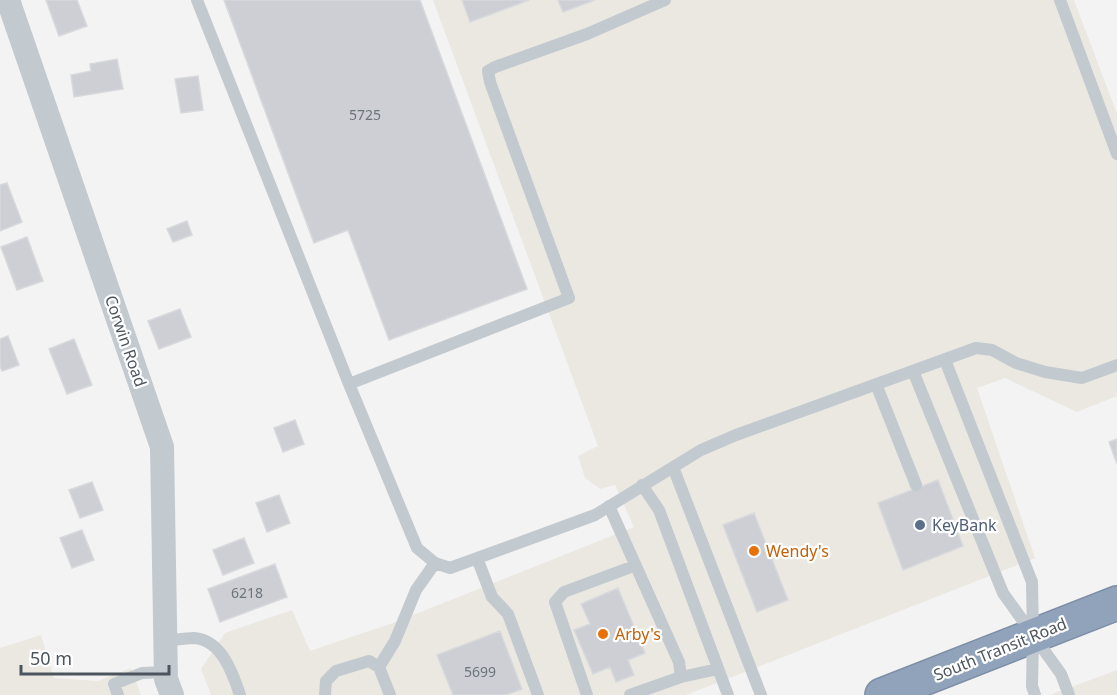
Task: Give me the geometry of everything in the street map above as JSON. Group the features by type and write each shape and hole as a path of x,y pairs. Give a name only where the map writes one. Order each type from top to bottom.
{"highway":[{"name":"South Transit Road","path":"882,695 1117,603"}],"street":[{"name":"Corwin Road","path":"8,0 162,447 165,641 169,684"}],"lane":[{"path":"197,0 349,384 417,548 435,563 450,568 595,515 701,450 736,435 976,348 992,350 1016,363 1045,372 1082,378 1117,365"},
{"path":"349,384 569,298 490,82 488,71 587,34 665,0"},
{"path":"1060,0 1117,154"},
{"path":"945,360 1032,582 1032,686 1035,695"},
{"path":"913,371 1003,593 1061,674 1069,695"},
{"path":"876,384 916,485"},
{"path":"673,467 761,695"},
{"path":"642,485 659,510 728,695"},
{"path":"609,506 679,663 681,677"},
{"path":"477,558 492,597 508,614 538,695"},
{"path":"379,667 395,641 416,590 435,563"},
{"path":"587,695 555,602 564,592 634,566"},
{"path":"165,641 197,638 211,644 230,664 240,695"},
{"path":"325,695 326,681 336,671 369,661 379,667 390,695"},
{"path":"630,695 681,677 718,669"},
{"path":"118,695 114,684 142,673 169,684"}],"shaded area":[{"path":"433,0 1074,0 1117,114 1117,396 1077,412 1005,378 977,388 1035,558 686,695 211,695 201,669 225,633 292,610 310,651 393,623 634,527 615,485 600,489 585,478 578,456 598,446"},
{"path":"41,635 54,678 98,681 131,668 141,695 0,695 0,648"},
{"path":"1117,670 1117,695 1050,695"}],"building":[{"path":"46,0 77,0 87,26 59,36"},
{"path":"224,0 420,0 527,289 389,340 348,230 314,243"},
{"path":"462,0 529,0 470,22"},
{"path":"558,0 595,0 563,12"},
{"path":"117,59 123,89 74,97 71,75 91,71 90,64"},
{"path":"198,76 203,110 181,113 175,79"},
{"path":"7,183 22,222 0,231 0,185"},
{"path":"187,221 192,235 173,242 167,229"},
{"path":"27,237 43,281 17,290 1,247"},
{"path":"180,309 191,337 159,349 148,321"},
{"path":"8,336 19,365 2,371 0,339"},
{"path":"74,339 92,385 67,394 49,349"},
{"path":"295,420 304,444 283,452 274,428"},
{"path":"1117,439 1117,464 1109,442"},
{"name":"KeyBank","path":"938,480 963,546 903,570 878,503"},
{"path":"92,482 103,510 80,518 69,490"},
{"path":"279,495 290,523 267,532 256,503"},
{"path":"754,513 788,600 757,612 723,525"},
{"path":"82,530 94,560 72,568 60,538"},
{"path":"244,538 254,563 223,575 213,550"},
{"path":"275,564 287,597 220,622 208,589"},
{"path":"618,588 645,653 628,660 634,675 616,682 610,667 593,674 574,630 590,624 581,604"},
{"path":"500,631 522,689 506,695 453,695 437,655"}],"place":[{"name":"KeyBank","path":"920,525"},
{"name":"Wendy's","path":"754,551"},
{"name":"Arby's","path":"603,634"}]}
